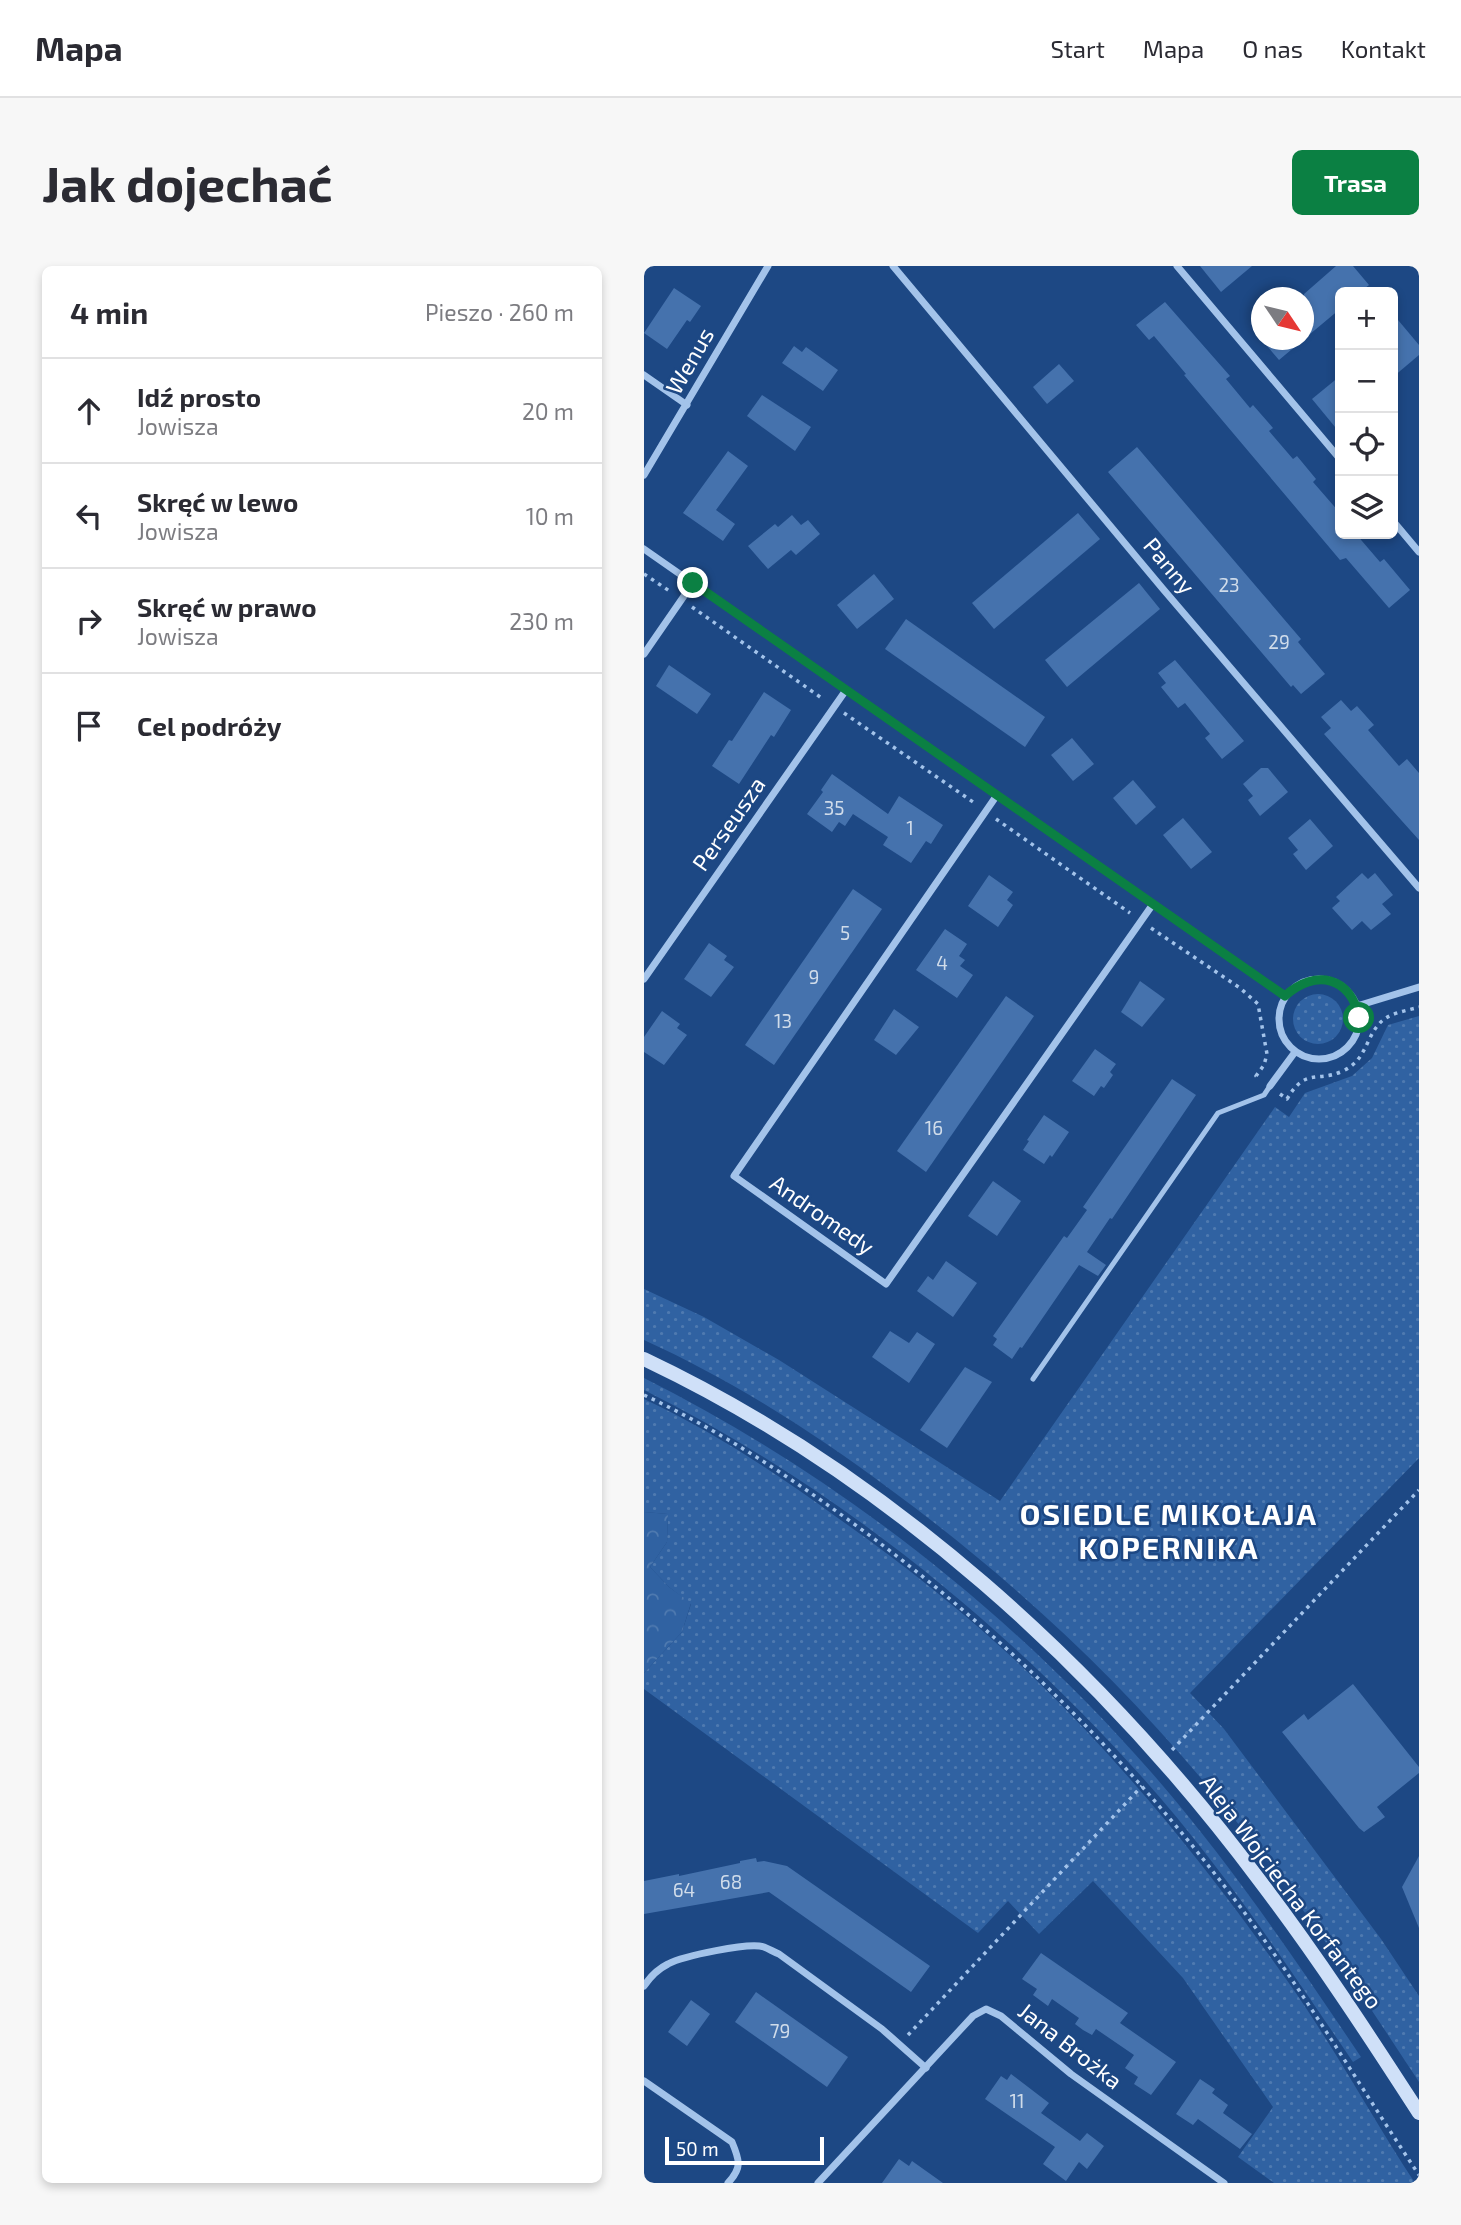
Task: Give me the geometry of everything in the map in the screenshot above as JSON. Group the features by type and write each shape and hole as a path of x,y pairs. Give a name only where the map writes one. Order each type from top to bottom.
{"main road":[{"name":"Aleja Wojciecha Korfantego","path":"644,1359 710,1392 831,1467 921,1533 1008,1604 1048,1641 1163,1760 1267,1890 1419,2113"}],"street":[{"name":"Wenus","path":"644,475 768,266"},
{"name":"Panny","path":"893,266 1163,589 1419,888"},
{"path":"1177,266 1335,453"},
{"path":"644,375 687,405"},
{"path":"1398,527 1419,552"},
{"path":"644,549 1285,996"},
{"path":"644,654 693,583"},
{"name":"Perseusza","path":"644,979 846,690"},
{"name":"Andromedy","path":"997,795 733,1176 875,1277 886,1284 1153,904"},
{"path":"1324,979 1338,984 1350,993 1357,1006 1359,1018 1352,1042 1343,1052 1332,1058 1306,1058 1286,1043 1280,1032 1278,1020 1285,996 1303,983 1324,979"},
{"path":"1357,1006 1419,987"},
{"path":"1270,1086 1295,1052"},
{"path":"644,1986 651,1976 668,1964 686,1957 745,1947 762,1947 779,1955 882,2029 926,2068"},
{"name":"Jana Brożka","path":"818,2183 973,2016 986,2009 1002,2016 1072,2074 1224,2183"},
{"path":"644,2081 733,2142 738,2158 738,2172 728,2183"}],"lane":[{"path":"1033,1380 1218,1113 1264,1095 1270,1086"}],"path":[{"path":"644,573 1240,988 1258,1004 1267,1054 1264,1065 1256,1076 1287,1099 1294,1087 1303,1080 1344,1070 1356,1062 1366,1050 1379,1024 1387,1017 1419,1007"},
{"path":"644,1395 754,1455 835,1510 981,1623 1086,1725 1142,1786 1233,1898 1284,1969 1419,2175"},
{"path":"1163,1760 1419,1490"},
{"path":"900,2044 1142,1786"}],"green space":[{"path":"1318,994 1336,1001 1343,1019 1336,1037 1318,1044 1300,1037 1293,1019 1300,1001"},
{"path":"1419,1016 1419,1458 1190,1693 1224,1729 1381,1939 1419,1996 1419,2082 1278,1876 1217,1797 1132,1701 1040,1612 942,1529 891,1490 771,1408 709,1372 644,1340 644,1289 704,1317 779,1360 1000,1501 1275,1107 1289,1117 1305,1093 1352,1076 1372,1058 1388,1025"},
{"path":"644,1378 715,1416 851,1503 979,1602 1039,1656 1096,1713 1180,1806 1286,1947 1361,2057 1353,2062 1252,1916 1171,1811 1088,1719 1031,1664 911,1560 782,1468 714,1427 644,1390"},
{"path":"644,1399 742,1453 887,1554 987,1635 1070,1714 1168,1823 1258,1939 1320,2029 1415,2183 1274,2183 1238,2157 1273,2107 1183,1978 1093,1881 1039,1934 1008,1901 978,1933 644,1689 644,1673 682,1632 691,1604 669,1587 650,1567 667,1542 668,1514 644,1512"},
{"path":"644,1512 668,1514 667,1542 650,1567 669,1587 691,1603 682,1632 644,1673"}],"building":[{"path":"1200,266 1252,266 1221,292"},
{"path":"1336,266 1353,266 1369,285 1335,287 1335,313 1314,331 1312,287"},
{"path":"674,288 701,306 690,322 687,320 667,349 644,333"},
{"path":"1165,302 1230,376 1226,379 1250,408 1253,405 1273,428 1269,431 1293,459 1297,456 1316,479 1313,482 1335,507 1335,539 1360,539 1380,562 1384,559 1410,590 1389,608 1346,558 1340,560 1154,336 1149,340 1136,325"},
{"path":"1398,320 1419,345 1419,355 1398,373"},
{"path":"794,346 802,352 806,347 838,370 823,391 782,363"},
{"path":"1270,350 1291,350 1279,360"},
{"path":"1059,364 1074,381 1047,404 1033,387"},
{"path":"1335,380 1335,427 1312,399"},
{"path":"762,395 811,427 795,451 747,416"},
{"path":"1137,447 1301,639 1298,642 1325,674 1301,694 1293,685 1291,687 1108,472"},
{"path":"728,451 748,466 716,510 735,524 723,541 683,513"},
{"path":"1078,513 1100,539 994,629 972,603"},
{"path":"792,515 801,525 808,520 820,534 796,555 791,550 768,569 748,546 775,524 778,527"},
{"path":"874,574 894,599 857,629 837,605"},
{"path":"1139,583 1160,609 1067,687 1045,660"},
{"path":"906,619 1045,717 1025,747 885,649"},
{"path":"1175,660 1244,741 1222,759 1205,738 1210,734 1185,703 1178,708 1161,687 1166,683 1158,673"},
{"path":"669,665 711,694 697,714 656,686"},
{"path":"764,692 791,710 739,784 712,766"},
{"path":"1341,700 1351,711 1357,706 1374,725 1368,730 1399,766 1407,759 1419,773 1419,840 1324,734 1331,728 1321,717"},
{"path":"1072,738 1094,764 1073,781 1051,755"},
{"path":"1261,768 1268,768 1288,792 1260,816 1248,800 1253,796 1243,784"},
{"path":"832,774 888,814 899,796 943,825 931,844 926,841 911,863 883,845 888,837 853,814 845,826 839,822 832,832 807,814"},
{"path":"1133,780 1156,807 1136,825 1113,798"},
{"path":"1183,818 1212,852 1191,869 1163,835"},
{"path":"1310,819 1333,846 1306,870 1293,854 1298,850 1288,838"},
{"path":"1362,873 1368,879 1375,873 1393,895 1382,904 1391,914 1371,930 1362,921 1352,930 1332,908 1340,901 1336,897"},
{"path":"989,875 1013,892 1007,900 1013,905 998,927 968,906"},
{"path":"853,889 882,909 774,1065 745,1045"},
{"path":"945,929 967,944 959,956 965,960 960,966 973,975 957,998 916,970"},
{"path":"709,943 727,956 724,960 734,967 711,997 684,979"},
{"path":"1140,981 1165,999 1142,1027 1121,1012"},
{"path":"1006,996 1034,1016 926,1172 897,1151"},
{"path":"894,1009 919,1027 896,1055 874,1040"},
{"path":"662,1011 680,1024 677,1028 687,1035 664,1065 644,1052 644,1037"},
{"path":"1095,1049 1116,1064 1110,1072 1113,1075 1094,1096 1072,1081"},
{"path":"1172,1079 1196,1095 1087,1252 1106,1265 1098,1276 1079,1265 1012,1359 993,1345 997,1339 993,1336 1064,1236 1067,1238 1087,1210 1083,1207"},
{"path":"1044,1115 1069,1132 1044,1164 1023,1150"},
{"path":"993,1181 1021,1201 997,1236 968,1216"},
{"path":"946,1261 977,1283 953,1317 917,1291 928,1276 933,1280"},
{"path":"890,1331 909,1343 917,1332 935,1344 909,1383 872,1357"},
{"path":"965,1367 992,1382 947,1448 920,1430"},
{"path":"1353,1684 1419,1767 1419,1773 1377,1807 1385,1817 1364,1832 1282,1732 1304,1714 1308,1720"},
{"path":"1419,1856 1419,1928 1402,1887"},
{"path":"756,1858 757,1862 787,1866 930,1966 911,1992 769,1892 644,1914 644,1881 679,1876"},
{"path":"1041,1953 1128,2013 1120,2023 1176,2062 1151,2095 1134,2084 1138,2077 1125,2068 1134,2055 1096,2029 1092,2035 1083,2030 1075,2024 1079,2018 1052,1999 1048,2006 1033,1995 1037,1989 1022,1979"},
{"path":"756,1992 848,2057 827,2087 735,2022"},
{"path":"691,2000 710,2014 687,2046 668,2032"},
{"path":"1011,2074 1049,2103 1041,2113 1080,2141 1087,2133 1104,2146 1087,2169 1079,2162 1066,2181 1043,2164 1055,2147 985,2099 1001,2076 1007,2080"},
{"path":"1200,2079 1215,2089 1212,2093 1228,2105 1223,2113 1252,2134 1240,2149 1198,2119 1193,2125 1176,2114"},
{"path":"899,2159 909,2166 912,2161 943,2183 882,2183"}],"district":[{"name":"OSIEDLE MIKOŁAJA KOPERNIKA","path":"1169,1532"}],"route":[{"path":"693,583 1285,996 1296,986 1310,980 1324,979 1338,984 1350,993 1357,1006 1359,1018"}]}
